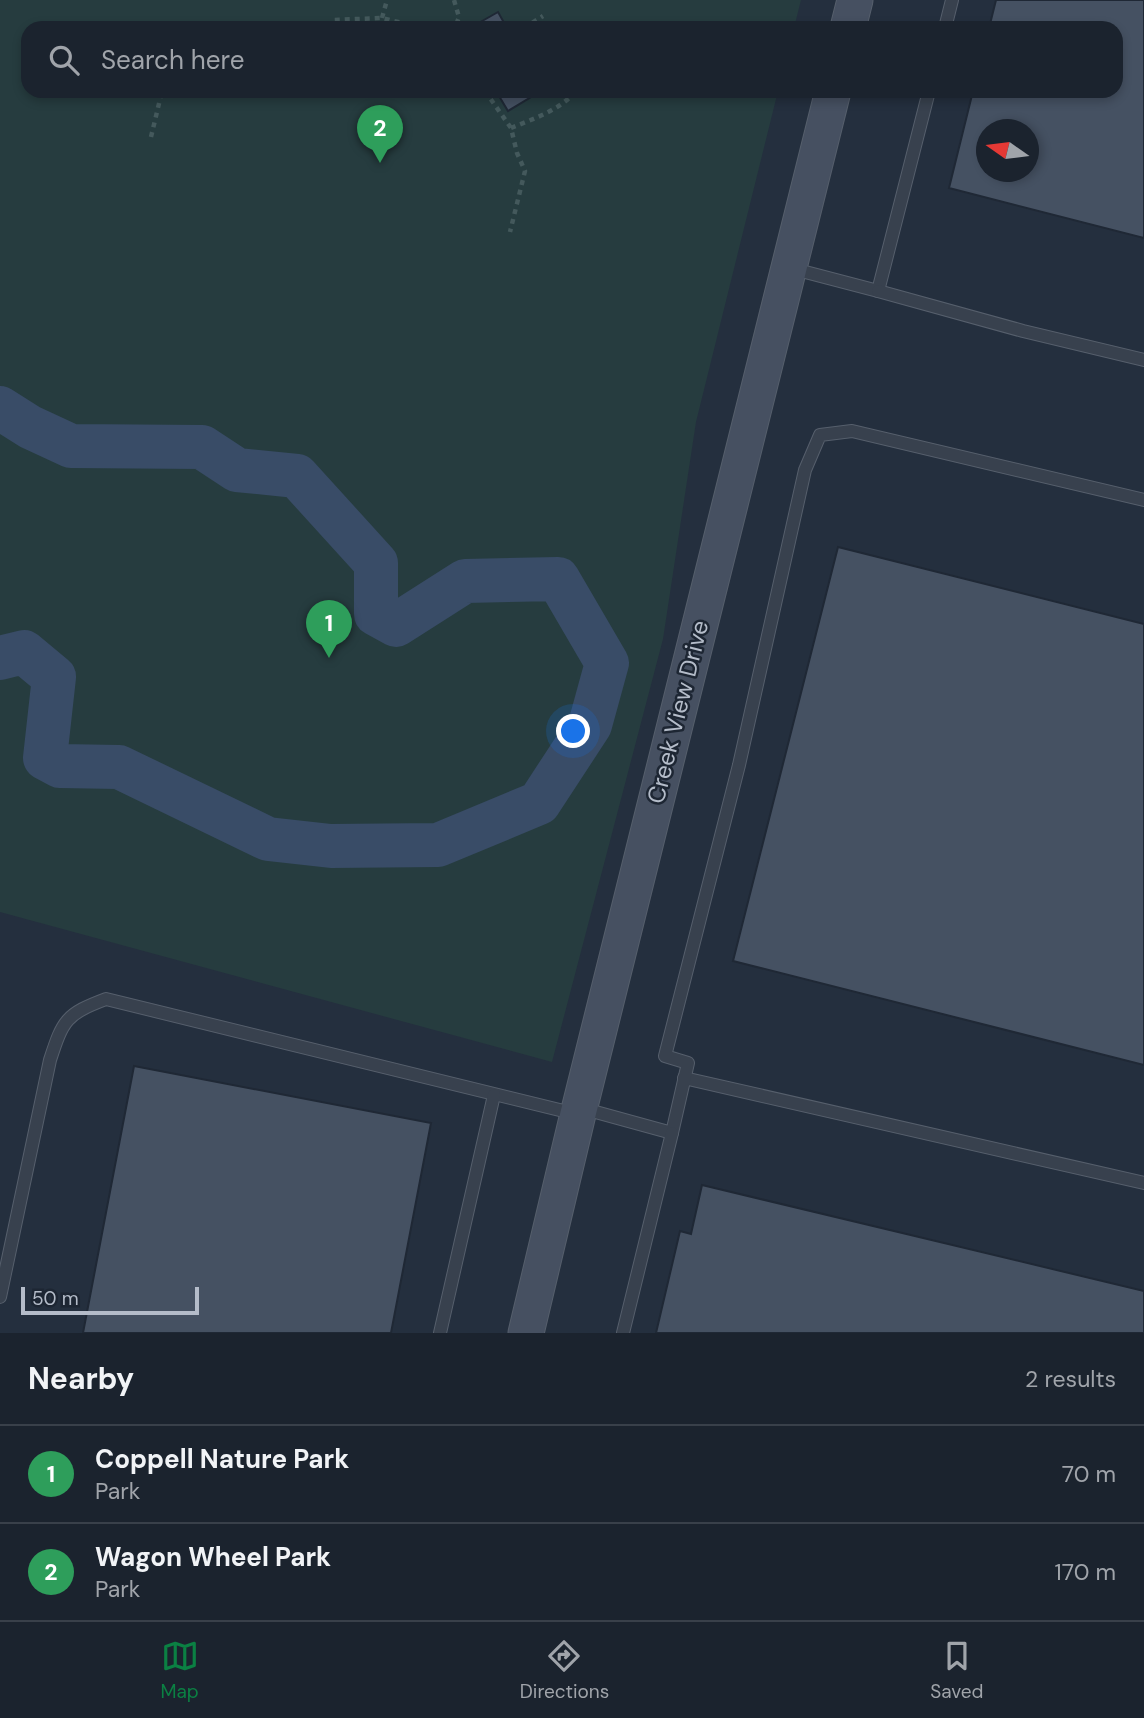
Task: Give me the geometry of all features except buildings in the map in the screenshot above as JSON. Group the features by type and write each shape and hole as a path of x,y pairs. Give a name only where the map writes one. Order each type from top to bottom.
{"street":[{"path":"850,21 855,0"},
{"name":"Creek View Drive","path":"526,1333 830,98"}],"lane":[{"path":"947,21 952,0"},
{"path":"878,290 927,98"},
{"path":"789,268 1023,331 1144,360"},
{"path":"623,1333 688,1063 665,1056 739,765 805,470 820,435 852,431 1144,500"},
{"path":"0,1297 50,1060 60,1029 80,1009 106,999 494,1095 673,1133"},
{"path":"684,1078 1144,1183"},
{"path":"440,1333 494,1095"}],"path":[{"path":"382,18 387,0"},
{"path":"454,0 459,17 458,21"},
{"path":"536,21 544,16"},
{"path":"333,21 382,18 394,21"},
{"path":"151,138 160,98"},
{"path":"490,98 511,128 525,171 510,232"},
{"path":"511,128 544,115 570,98"}],"green space":[{"path":"0,0 801,0 796,21 21,21 21,98 776,98 696,422 663,639 552,1062 0,912"}],"waterway":[{"path":"0,408 30,427 71,446 202,447 237,470 297,476 376,563 376,614 396,625 465,581 558,579 607,663 590,725 539,803 438,845 331,846 268,839 119,767 60,766 45,758 54,677 24,652 0,658"}],"place":[{"name":"Wagon Wheel Park","path":"380,163"},
{"name":"Coppell Nature Park","path":"329,658"}]}
